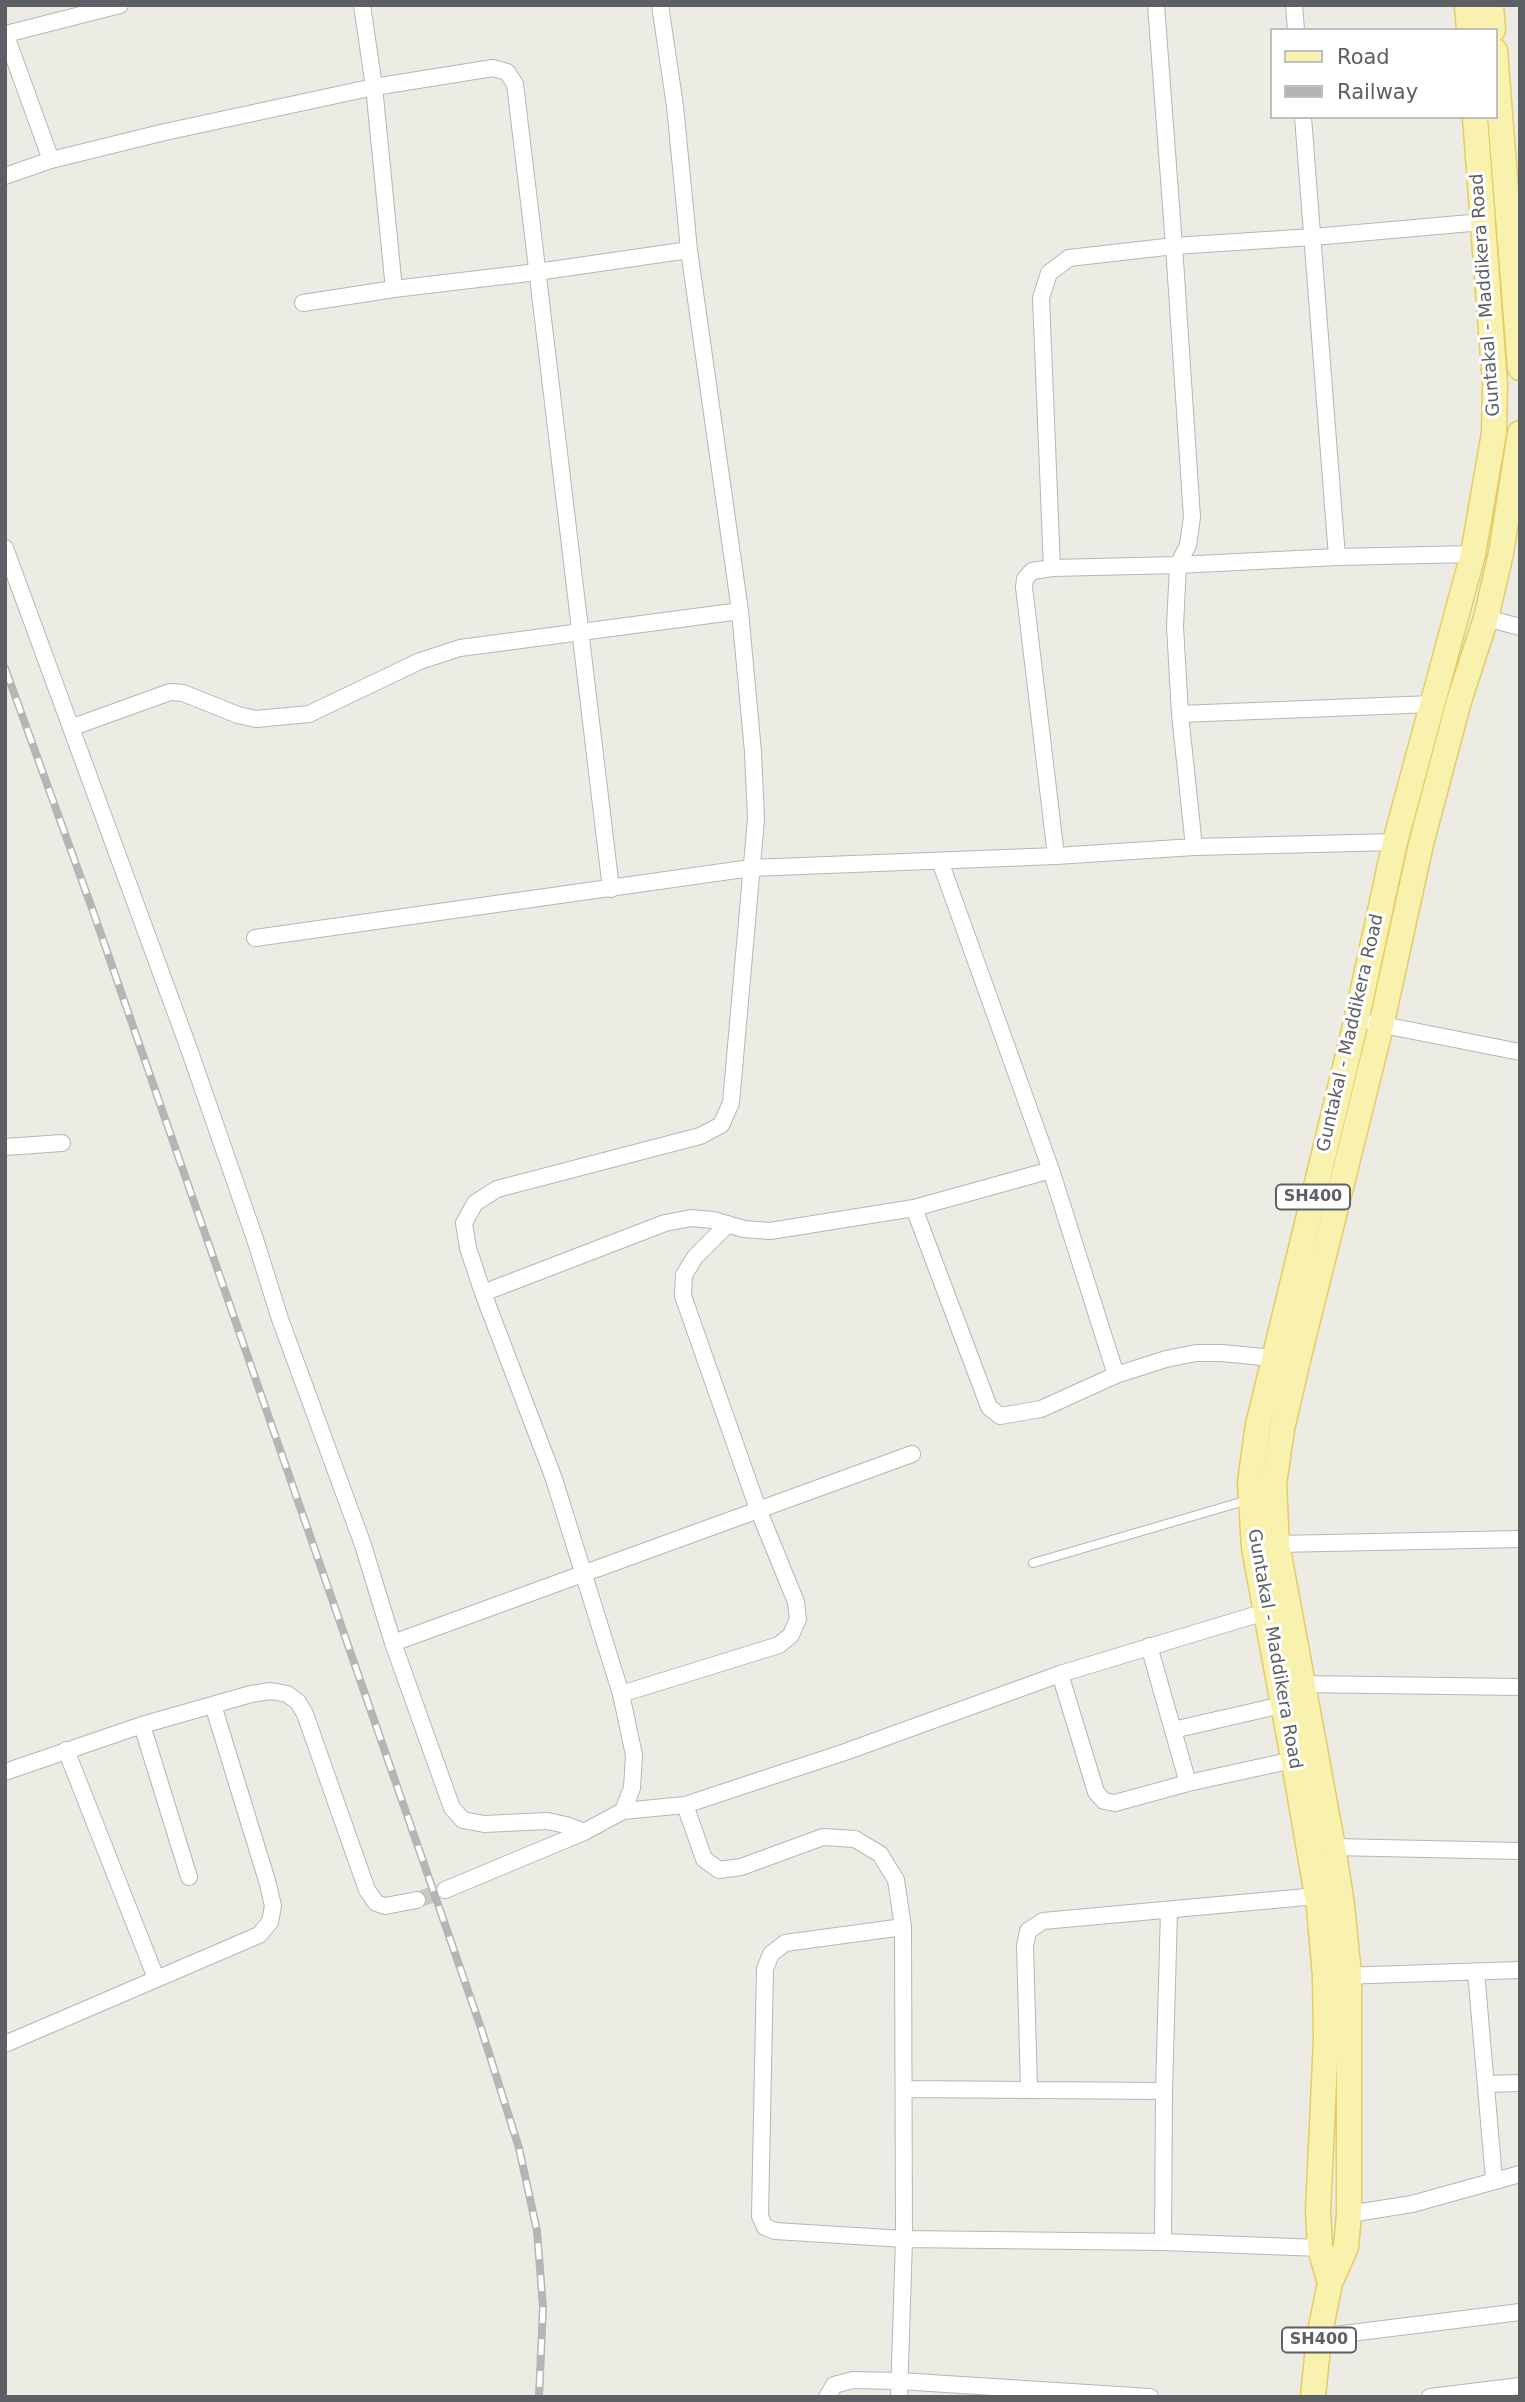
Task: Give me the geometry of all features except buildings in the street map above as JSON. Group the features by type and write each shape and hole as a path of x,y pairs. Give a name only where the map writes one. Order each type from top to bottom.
{"main road":[{"path":"1467,5 1469,28"},
{"path":"1491,5 1493,28"},
{"name":"Guntakal - Maddikera Road","path":"1497,72 1517,279 1520,368"},
{"name":"Guntakal - Maddikera Road","path":"1313,2397 1319,2337 1329,2283 1346,2247 1349,2214 1337,1976 1317,1896 1265,1612 1254,1548 1250,1482 1258,1424 1357,1018 1395,842 1472,554 1494,433 1495,384 1475,119"},
{"name":"Guntakal - Maddikera Road","path":"1329,2283 1320,2248 1318,2211 1326,2039 1337,1976 1342,1905 1277,1545 1274,1484 1282,1429 1381,1026 1421,844 1459,701 1486,618 1501,554 1520,433"}],"street":[{"path":"51,160 12,70 6,34 120,5"},
{"path":"362,5 374,88 394,289"},
{"path":"623,1811 632,1788 634,1755 621,1694 554,1479 483,1293 468,1248 464,1223 475,1203 496,1189 700,1136 721,1125 731,1103 756,805 753,751 740,611 690,250 675,106 660,5"},
{"path":"1156,5 1192,517 1188,545 1178,565 1175,626 1180,714 1194,847"},
{"path":"1294,5 1296,28"},
{"path":"5,176 51,160 165,132 374,88 493,68 507,72 515,84 611,889"},
{"path":"1303,119 1338,556"},
{"path":"1052,568 1041,298 1049,273 1069,258 1174,246 1482,222"},
{"path":"303,303 690,250"},
{"path":"1486,277 1517,279"},
{"path":"5,548 73,727 189,1049 288,1342 363,1545 393,1643 453,1808 463,1820 484,1824 547,1821 584,1832"},
{"path":"1056,856 1024,587 1025,579 1032,571 1338,556 1472,554"},
{"path":"73,727 170,692 183,693 216,707 256,719 309,714 442,653 460,648 580,630 740,611"},
{"path":"1486,618 1520,627"},
{"path":"1180,714 1432,704"},
{"path":"255,938 751,868 1056,856 1194,847 1395,842"},
{"path":"940,861 1051,1170 1116,1376"},
{"path":"1357,1018 1381,1026 1520,1052"},
{"path":"5,1147 62,1143"},
{"path":"483,1293 665,1223 691,1218 713,1220 744,1229 770,1231 914,1208 1051,1170"},
{"path":"914,1208 989,1408 1000,1416 1041,1409 1116,1376 1166,1359 1196,1353 1273,1358"},
{"path":"621,1694 779,1645 792,1635 798,1619 796,1602 758,1509 683,1296 684,1275 695,1256 728,1224"},
{"path":"393,1643 912,1454"},
{"path":"1277,1545 1520,1539"},
{"path":"445,1890 584,1832 623,1811 684,1805 845,1752 1060,1674 1265,1612"},
{"path":"1149,1646 1188,1783"},
{"path":"1060,1674 1096,1792 1104,1801 1115,1803 1188,1783 1293,1760"},
{"path":"1302,1684 1520,1687"},
{"path":"5,1772 142,1725 213,1704 271,1691 287,1695 298,1702 305,1714 367,1890 376,1903 385,1906 417,1900"},
{"path":"5,2044 259,1935 270,1922 273,1906 213,1704"},
{"path":"1173,1730 1282,1705"},
{"path":"142,1725 189,1877"},
{"path":"66,1750 156,1978"},
{"path":"684,1805 704,1859 719,1870 741,1867 823,1837 855,1839 880,1854 896,1880 903,1927 904,2090 904,2239 899,2389"},
{"path":"1333,1847 1520,1850"},
{"path":"1029,2089 1025,1946 1028,1931 1043,1921 1317,1896"},
{"path":"1163,2242 1169,1911"},
{"path":"903,1927 785,1943 771,1954 765,1969 760,2216 765,2227 775,2231 904,2239 1163,2242 1320,2248"},
{"path":"1337,1976 1520,1970"},
{"path":"1476,1972 1494,2179"},
{"path":"1486,2084 1520,2082"},
{"path":"904,2090 1164,2091"},
{"path":"1349,2214 1412,2204 1449,2195 1494,2179 1520,2174"},
{"path":"1319,2337 1520,2312"},
{"path":"827,2397 834,2385 853,2380 899,2389 1150,2397"},
{"path":"1430,2397 1469,2395 1520,2386"}],"lane":[{"path":"1033,1563 1250,1499"}],"tunnel":[{"path":"417,1900 445,1890"}],"railway":[{"path":"5,668 94,914 481,2028 519,2148 537,2231 543,2307 539,2397"}]}
